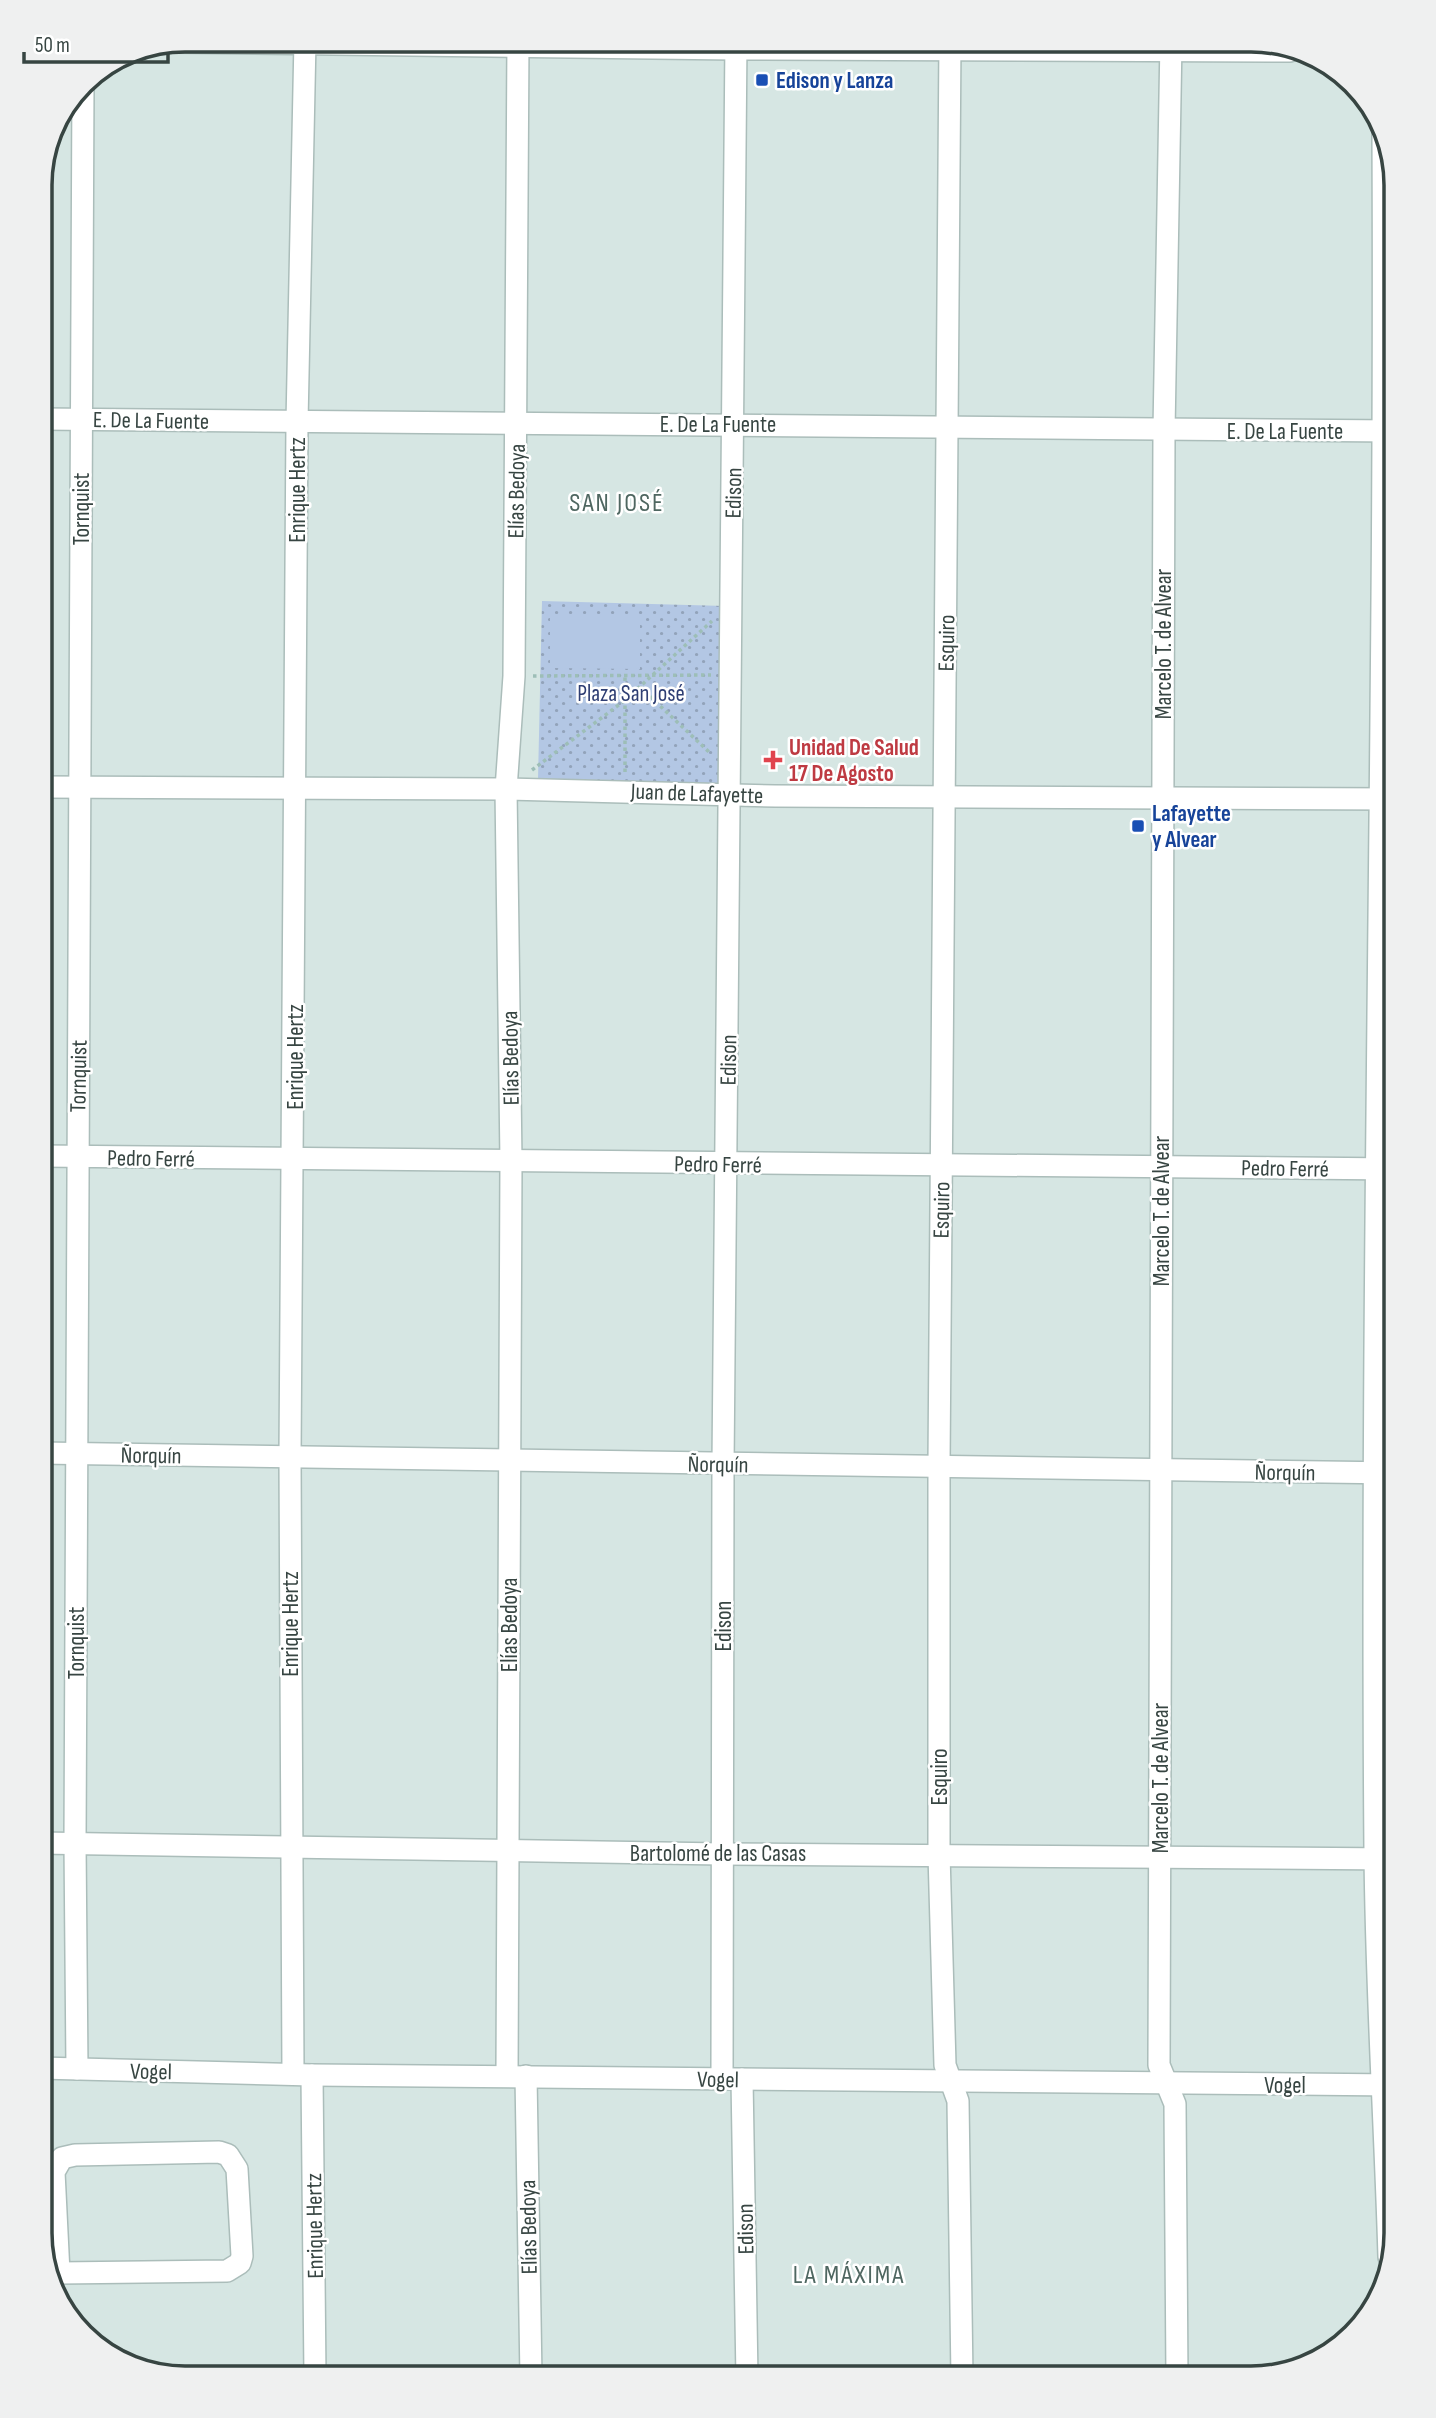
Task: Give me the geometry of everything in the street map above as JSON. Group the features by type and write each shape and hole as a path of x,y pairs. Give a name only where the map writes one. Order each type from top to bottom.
{"street":[{"name":"Enrique Hertz","path":"305,52 297,422 290,1847 303,2075 314,2365"},
{"name":"Elías Bedoya","path":"518,52 514,676 506,789 511,1161 508,1459 509,1850 530,2365"},
{"name":"Edison","path":"736,53 722,1854 746,2366"},
{"name":"Esquiro","path":"950,53 939,1465 939,1854 944,2065 958,2101 962,2366"},
{"name":"Marcelo T. de Alvear","path":"1171,53 1164,430 1159,2065 1175,2104 1177,2366"},
{"name":"Tornquist","path":"77,2069 76,1454 83,102"},
{"name":"E. De La Fuente","path":"53,419 1384,431"},
{"name":"Juan de Lafayette","path":"53,788 625,791 731,783 945,796 1384,799"},
{"name":"Pedro Ferré","path":"53,1156 727,1165 1384,1169"},
{"path":"1384,1216 1373,1473 1384,1827"},
{"name":"Ñorquín","path":"52,1453 1384,1473"},
{"name":"Bartolomé de las Casas","path":"52,1843 722,1854 1160,1855 1384,1859"},
{"name":"Vogel","path":"52,2068 303,2075 1384,2085"},
{"path":"54,2250 54,2172 62,2158 75,2155 219,2152 233,2160 237,2169 242,2256 235,2267 227,2270 59,2273"}],"path":[{"path":"506,789 624,701 732,603"},
{"path":"514,676 730,675"},
{"path":"625,676 625,791"},
{"path":"640,687 731,783"}],"shaded area":[{"path":"1259,53 1293,60 1324,75 1350,98 1370,127 1379,151 1384,186 1384,2232 1379,2267 1366,2299 1345,2327 1309,2352 1285,2361 1250,2366 177,2365 143,2358 112,2343 86,2320 66,2291 57,2267 52,2232 53,177 57,151 66,127 91,91 119,70 151,57 168,54"}],"green space":[{"name":"Plaza San José","path":"542,601 725,606 721,785 538,780"},
{"path":"550,615 640,615 640,669 550,668"}],"place":[{"name":"Edison y Lanza","path":"762,80"},
{"name":"Unidad De Salud 17 De Agosto","path":"773,760"},
{"name":"Lafayette y Alvear","path":"1138,826"}],"district":[{"name":"SAN JOSÉ","path":"617,502"},
{"name":"LA MÁXIMA","path":"849,2274"}]}
